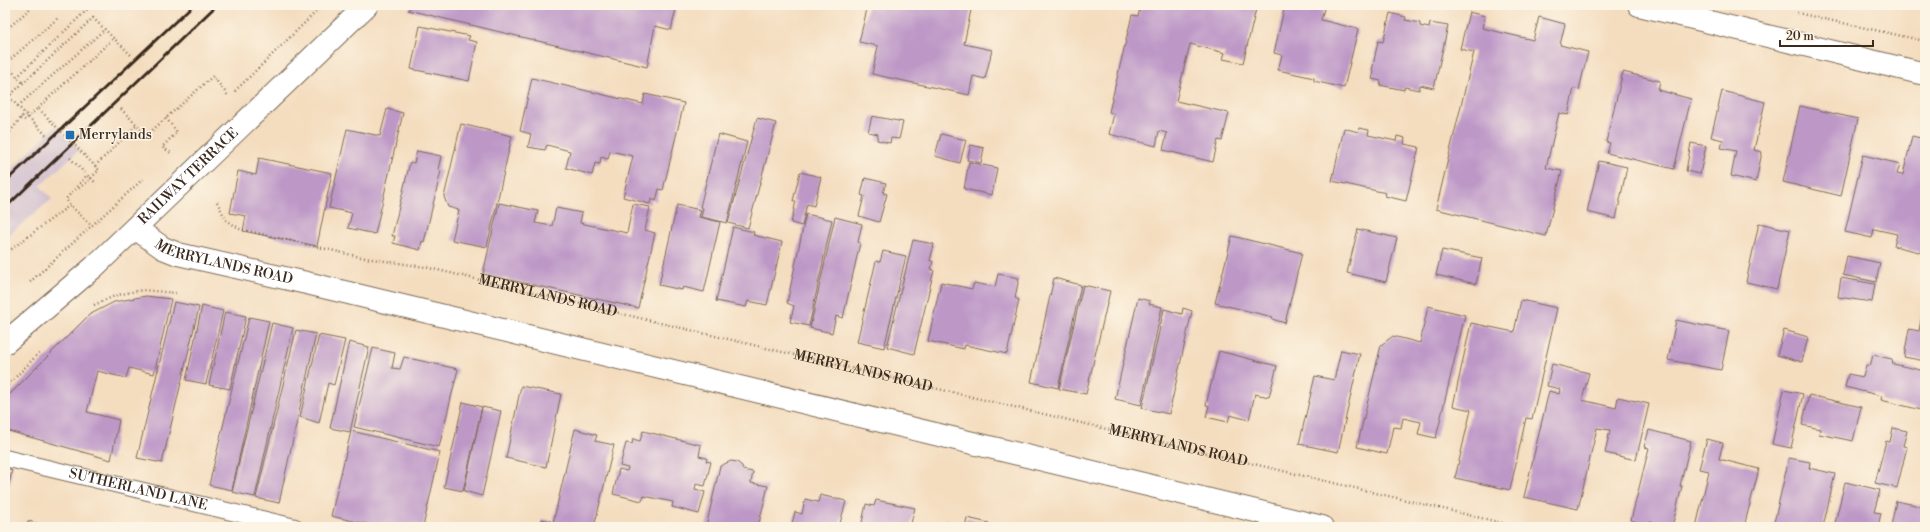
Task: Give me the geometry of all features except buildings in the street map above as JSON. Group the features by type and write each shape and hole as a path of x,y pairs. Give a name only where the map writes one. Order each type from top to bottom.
{"main road":[{"name":"RAILWAY TERRACE","path":"5,343 94,267 367,5"},
{"path":"1639,5 1925,74"},
{"name":"MERRYLANDS ROAD","path":"135,228 147,239 163,248 193,258 311,284 1268,521 1322,527"}],"lane":[{"name":"SUTHERLAND LANE","path":"5,458 295,527"}],"path":[{"path":"5,31 34,5"},
{"path":"17,77 92,5"},
{"path":"224,102 323,5"},
{"path":"1794,12 1925,42"},
{"path":"24,84 5,64 58,18"},
{"path":"5,100 24,84 93,18 131,55"},
{"path":"18,106 105,29"},
{"path":"21,117 25,120 114,38"},
{"path":"121,109 147,135 213,76 229,96"},
{"path":"9,97 46,135"},
{"path":"38,108 99,170 66,199 70,205 92,226"},
{"path":"5,124 9,128 9,133 25,113"},
{"path":"166,118 177,132 162,147 171,153"},
{"path":"95,166 137,126"},
{"path":"165,158 176,148"},
{"path":"70,158 96,183"},
{"path":"28,284 148,174"},
{"path":"76,190 87,175"},
{"name":"MERRYLANDS ROAD","path":"217,202 226,220 240,229 365,258 433,269 1519,527"},
{"path":"5,254 70,205"},
{"path":"91,306 117,295 142,290 176,293"},
{"path":"5,388 43,349"}],"shaded area":[{"path":"56,126 79,150 40,186 52,199 5,238 5,166 10,170"}],"railway":[{"path":"5,182 193,5"},
{"path":"5,208 217,5"}],"place":[{"name":"Merrylands","path":"70,135"}]}
